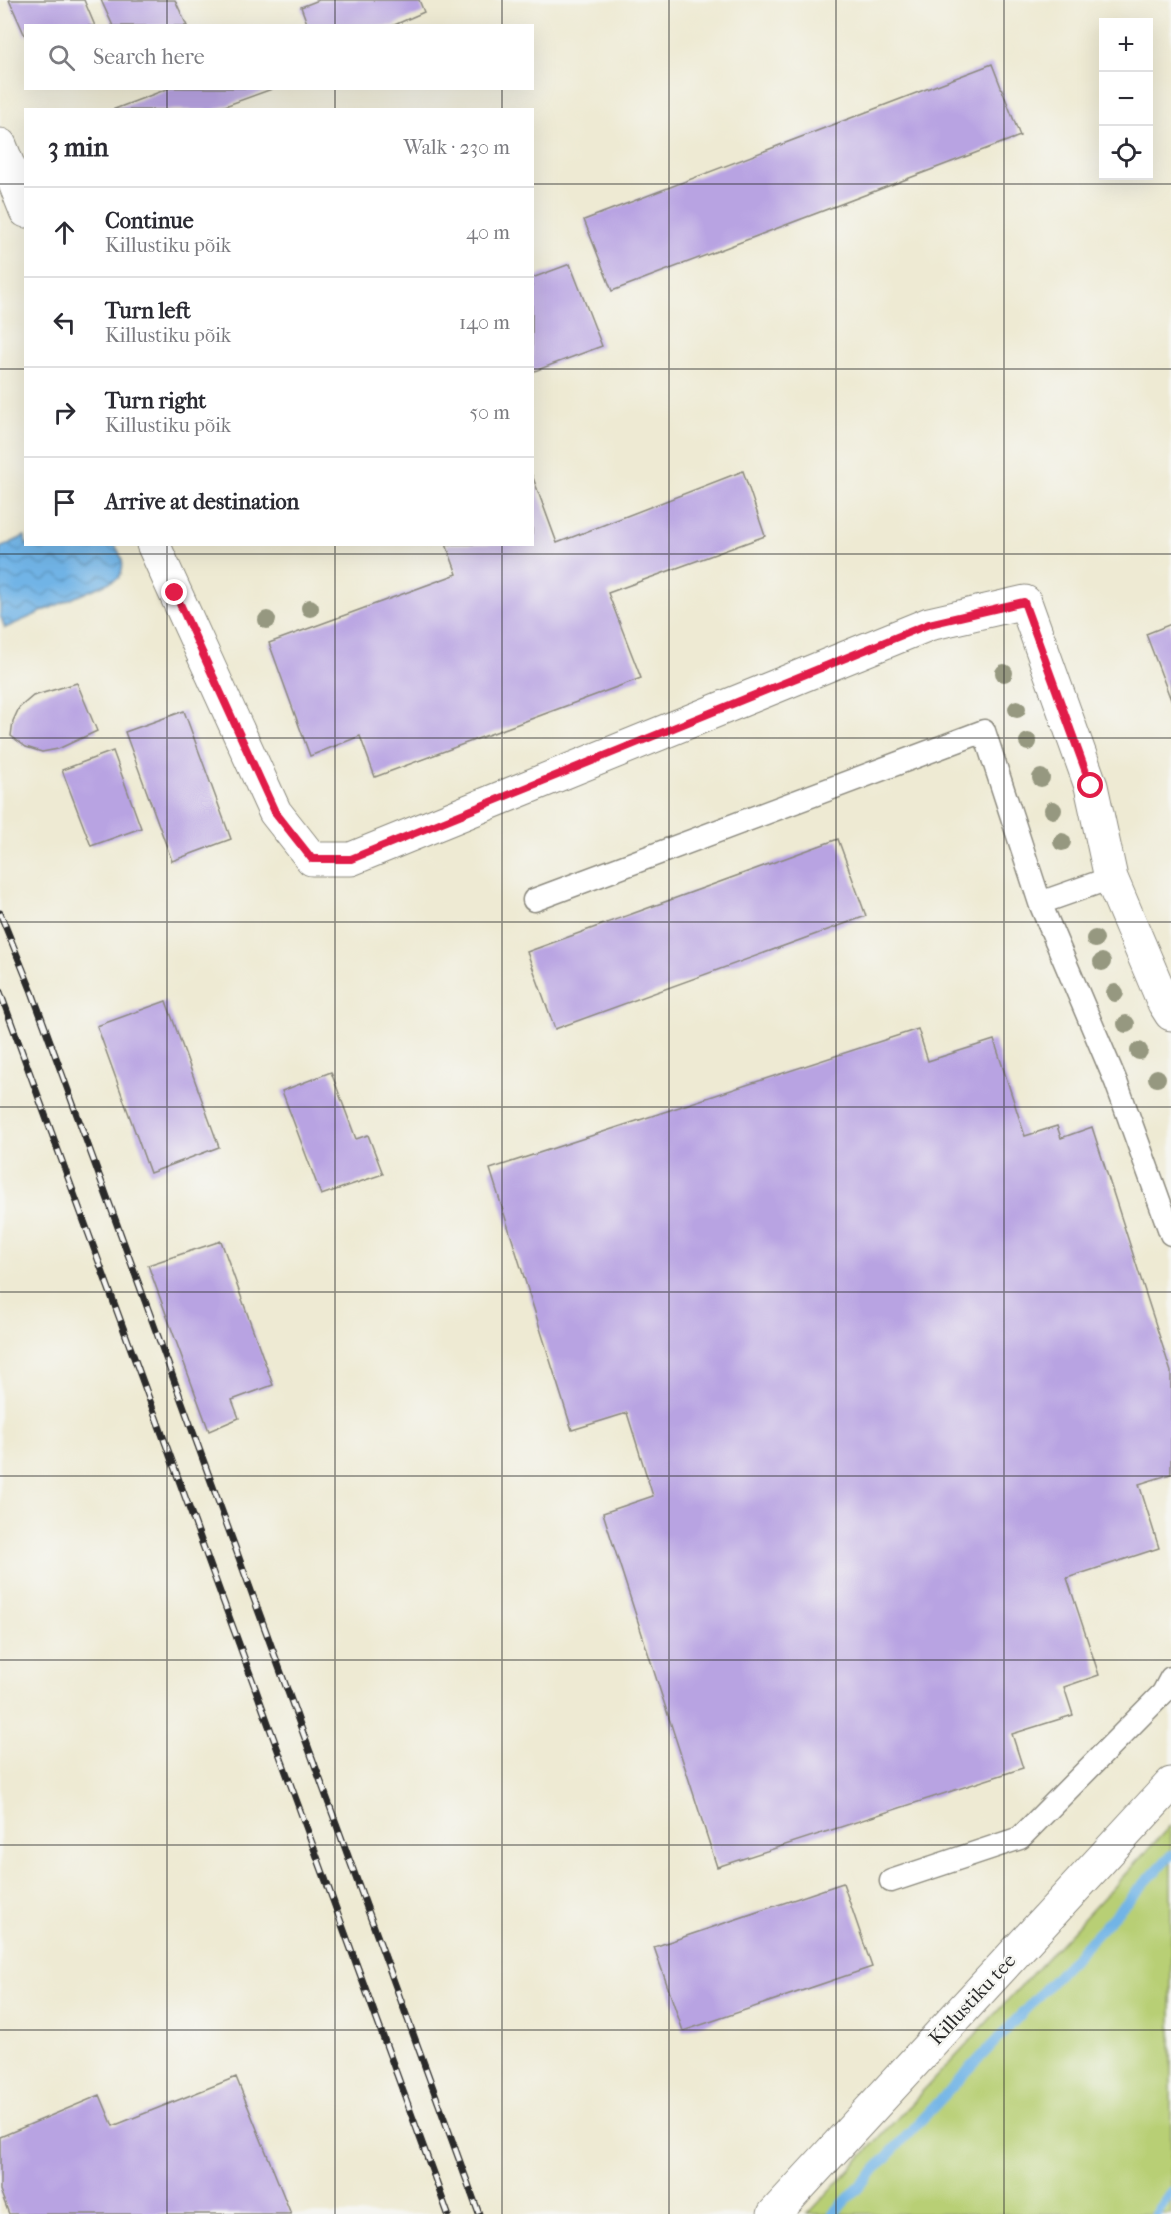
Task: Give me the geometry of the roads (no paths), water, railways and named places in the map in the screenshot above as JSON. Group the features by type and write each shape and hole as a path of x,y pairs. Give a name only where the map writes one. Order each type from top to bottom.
{"street":[{"path":"0,145 24,206"},
{"path":"154,546 275,812 312,859 351,859 929,624 1024,602 1091,786 1111,878 1164,1003 1171,1014"},
{"name":"Killustiku tee","path":"774,2214 1171,1784"}],"lane":[{"path":"534,900 984,731 1041,903 1116,1082 1171,1234"},
{"path":"1041,903 1111,878"},
{"path":"891,1881 1020,1838 1163,1693 1171,1678"}],"water":[{"path":"24,536 24,546 116,546 120,553 122,569 119,578 5,628 0,615 0,548"}],"waterway":[{"path":"833,2214 1171,1855"},
{"path":"1156,2214 1171,2192"}],"railway":[{"path":"0,913 32,992 479,2214"},
{"path":"0,992 448,2214"}]}
